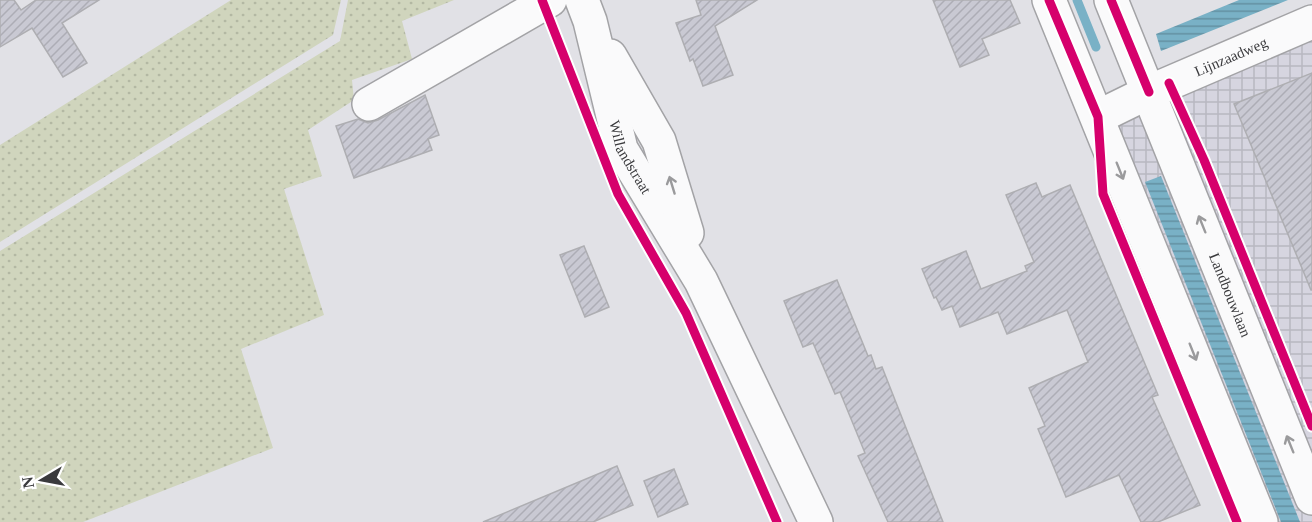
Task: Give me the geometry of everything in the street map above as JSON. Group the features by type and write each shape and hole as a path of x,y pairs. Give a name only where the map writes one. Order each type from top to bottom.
{"street":[{"path":"369,104 550,0"},
{"path":"1049,0 1261,522"},
{"name":"Landbouwlaan","path":"1111,0 1312,498"},
{"name":"Willandstraat","path":"586,10 658,141 701,281 816,522"},
{"name":"Lijnzaadweg","path":"1149,92 1312,22"},
{"path":"1098,117 1149,92"}],"shaded area":[{"path":"1312,21 1312,522 1245,522 1082,117"}],"green space":[{"path":"231,0 341,0 333,35 0,242 0,145"},
{"path":"348,0 454,0 402,21 412,59 352,80 354,100 308,130 322,176 284,189 324,315 241,349 273,448 83,522 0,522 0,251 340,41"}],"water":[{"path":"1239,0 1288,0 1161,51 1156,34"},
{"path":"1161,176 1300,522 1281,522 1145,182"}],"building":[{"path":"0,0 14,0 21,10 36,0 99,0 62,23 87,63 63,77 32,28 0,47"},
{"path":"696,0 757,0 715,26 733,75 703,86 693,59 690,61 676,23 701,15"},
{"path":"933,0 1010,0 1020,23 982,39 989,55 960,67"},
{"path":"1312,73 1312,290 1311,290 1234,104"},
{"path":"425,95 439,135 428,139 432,150 354,178 336,126 358,119 368,123 378,120"},
{"path":"1036,183 1042,197 1070,185 1158,395 1152,397 1200,505 1158,522 1141,522 1119,475 1066,497 1038,429 1045,426 1029,388 1088,362 1067,310 1007,334 998,312 960,327 952,306 942,310 936,297 934,298 922,269 966,251 981,289 1027,271 1025,266 1034,262 1006,195"},
{"path":"584,246 609,307 585,317 560,255"},
{"path":"837,280 868,356 871,355 876,369 882,367 943,522 888,522 858,456 865,453 840,392 835,394 813,343 803,347 784,301"},
{"path":"617,466 633,505 593,522 483,522"},
{"path":"674,469 688,504 658,517 644,481"}],"waterway":[{"path":"1077,0 1096,47"}],"cycle path":[{"path":"542,0 618,194 686,313 777,522"},
{"path":"1049,0 1098,117 1103,194 1237,522"},
{"path":"1111,0 1149,92"},
{"path":"1169,83 1204,160 1312,426"}]}
